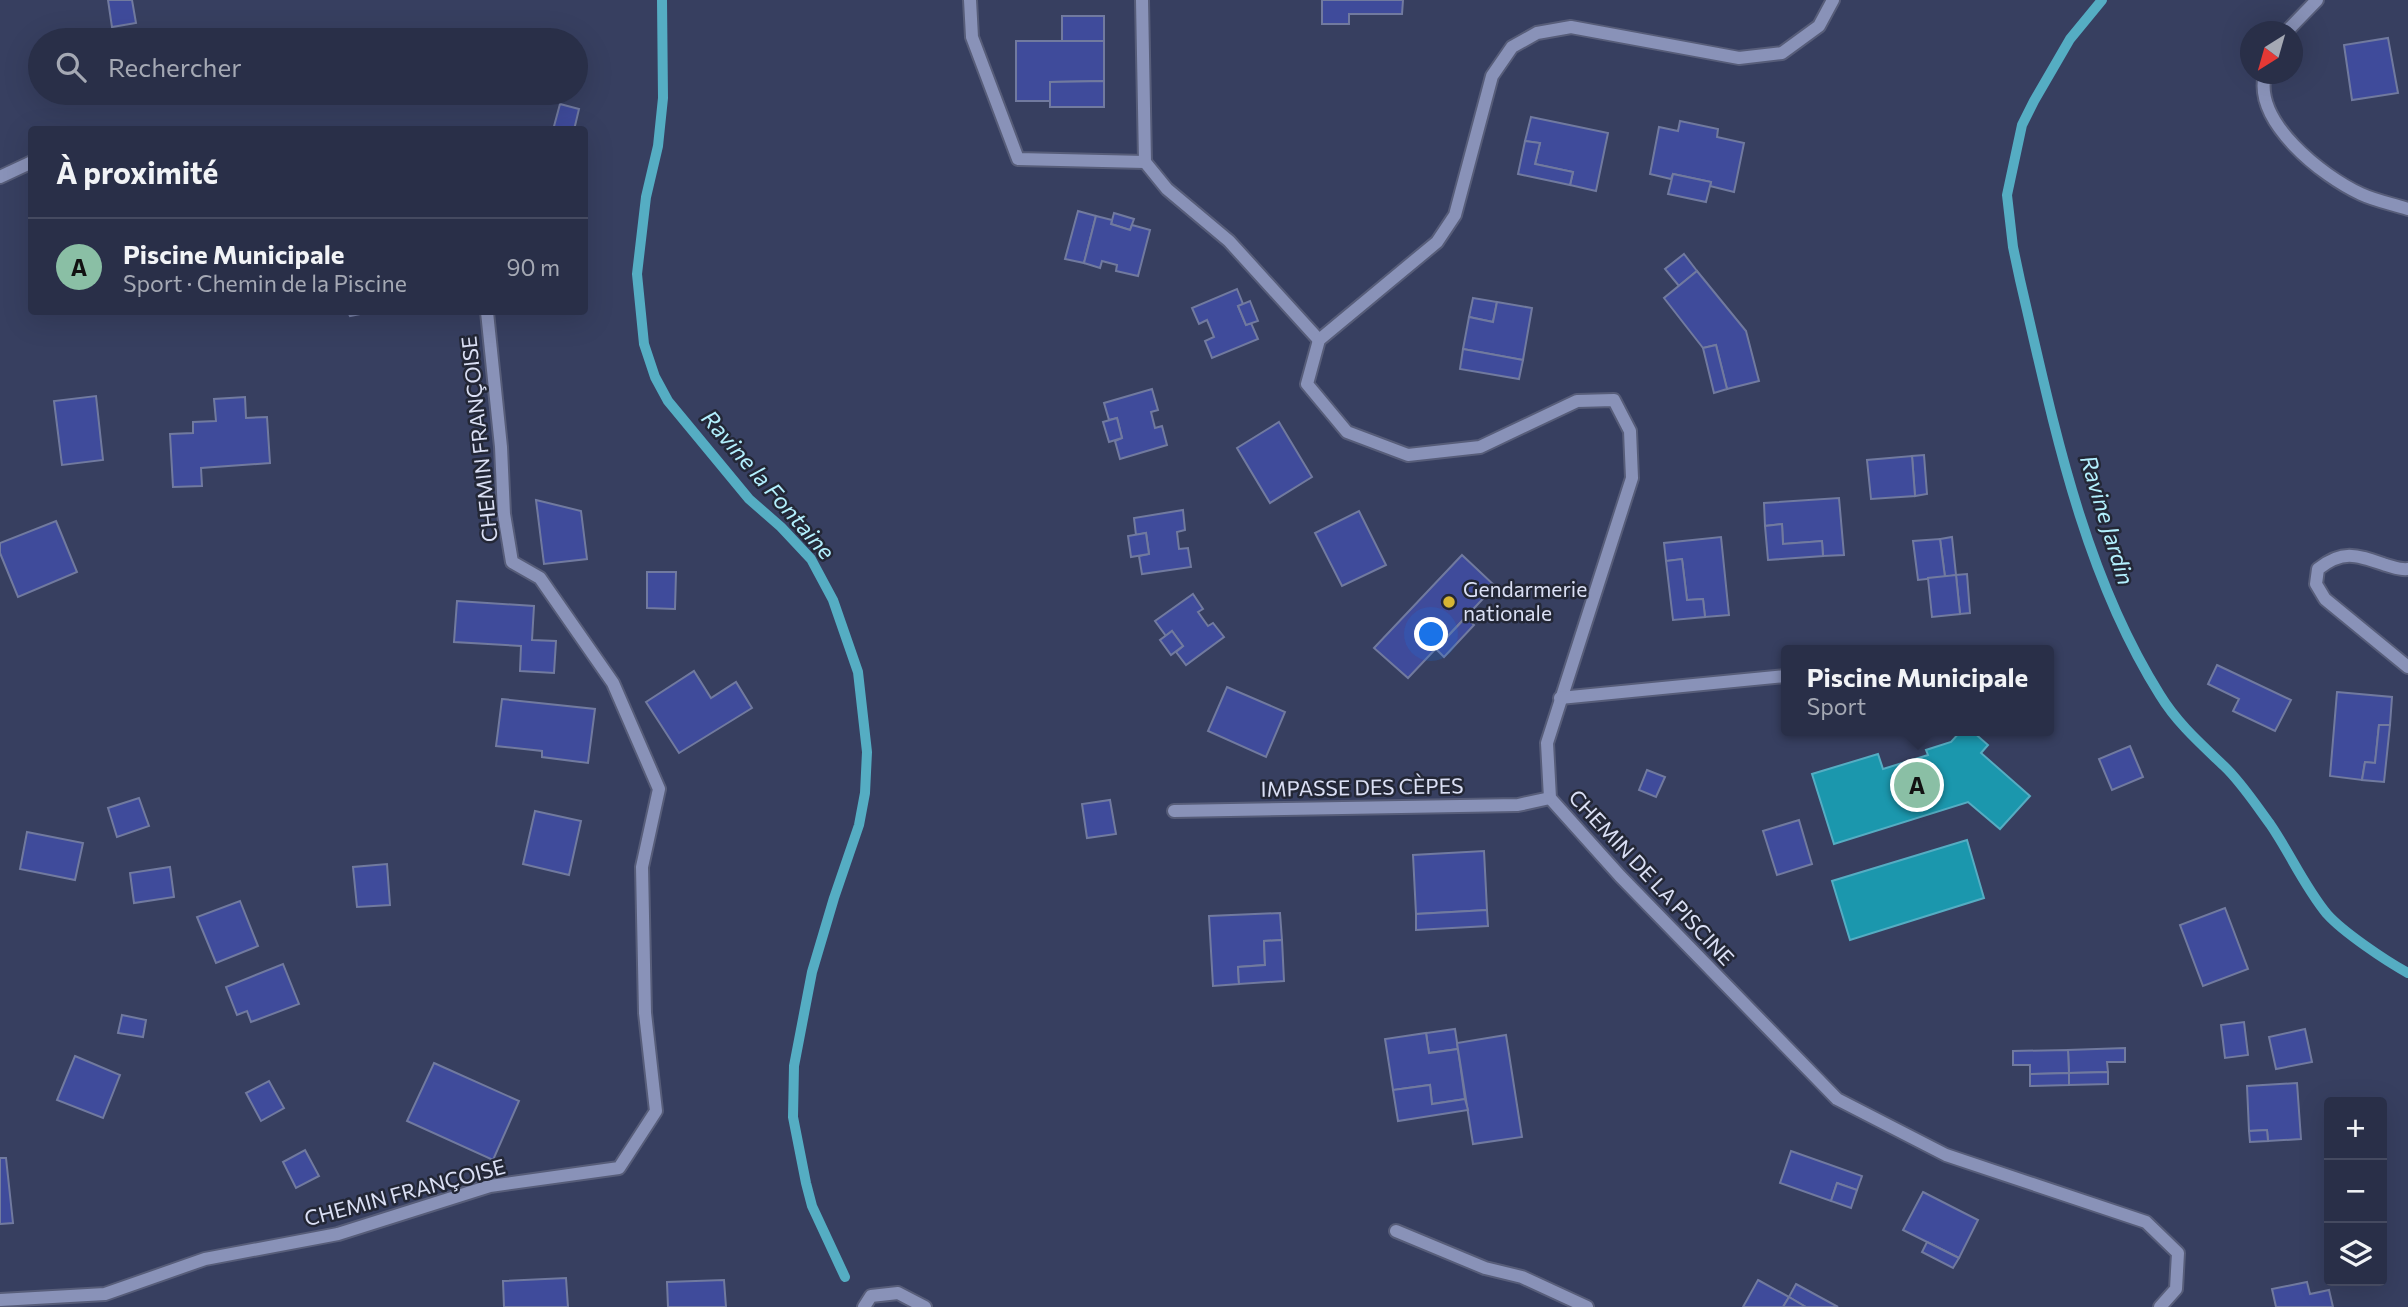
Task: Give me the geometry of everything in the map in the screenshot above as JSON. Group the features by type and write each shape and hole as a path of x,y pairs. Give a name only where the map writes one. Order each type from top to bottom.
{"street":[{"path":"970,0 972,37 1018,159 1145,162"},
{"path":"1142,0 1145,162 1167,189 1228,241 1318,340 1437,242 1455,215 1492,76 1512,47 1537,33 1571,27 1739,58 1782,52 1819,26 1833,0"},
{"path":"2297,21 2317,0"},
{"path":"2263,84 2271,114 2284,135 2315,165 2361,194 2408,209"},
{"path":"0,177 28,164"},
{"name":"CHEMIN FRANÇOISE","path":"0,1300 105,1294 205,1259 338,1234 490,1186 619,1168 656,1111 645,1013 642,867 659,789 613,683 540,578 512,562 504,514 501,447 487,315"},
{"name":"CHEMIN DE LA PISCINE","path":"1318,340 1307,384 1347,432 1408,455 1480,447 1577,401 1614,400 1630,431 1632,478 1547,743 1550,798 1629,886 1837,1099 1946,1155 2146,1223 2178,1254 2176,1289 2160,1307"},
{"path":"2408,569 2402,570 2346,554 2329,560 2318,569 2316,584 2325,599 2408,667"},
{"path":"1560,698 1781,676"},
{"name":"IMPASSE DES CÈPES","path":"1174,811 1518,804 1550,798"},
{"path":"1395,1231 1485,1268 1522,1277 1587,1307"},
{"path":"864,1307 871,1296 898,1293 925,1307"}],"shaded area":[{"path":"1956,736 1978,736 1988,745 1981,753 2030,796 2000,829 1968,802 1834,844 1812,774 1878,754 1883,769 1928,755 1926,750 1951,742"},
{"path":"1967,840 1984,898 1850,940 1832,881"}],"building":[{"path":"108,0 132,0 136,23 112,27"},
{"path":"1322,0 1403,0 1402,14 1349,14 1349,24 1322,24"},
{"path":"1062,16 1104,16 1104,41 1062,41"},
{"path":"2388,38 2398,93 2352,100 2344,45"},
{"path":"1016,41 1104,41 1104,81 1050,82 1050,101 1016,101"},
{"path":"1104,81 1104,107 1050,107 1050,82"},
{"path":"560,105 579,109 575,126 554,126"},
{"path":"1531,117 1608,133 1596,191 1570,185 1573,172 1535,164 1540,143 1525,141"},
{"path":"1680,121 1718,129 1717,137 1744,143 1734,192 1710,186 1711,182 1673,174 1671,179 1650,174 1659,127 1678,131"},
{"path":"1525,141 1540,143 1535,164 1573,172 1570,185 1518,174"},
{"path":"1673,174 1711,182 1706,202 1668,194"},
{"path":"1078,211 1096,216 1084,263 1065,259"},
{"path":"1114,213 1134,219 1130,230 1111,224"},
{"path":"1096,216 1112,220 1111,224 1130,230 1132,225 1150,230 1138,276 1116,271 1117,265 1102,261 1100,268 1084,263"},
{"path":"1684,254 1697,271 1679,286 1665,269"},
{"path":"1697,271 1746,331 1759,381 1727,389 1716,345 1703,348 1664,298"},
{"path":"1237,289 1243,304 1238,306 1246,325 1251,323 1258,339 1212,358 1205,341 1214,337 1207,320 1199,324 1192,308"},
{"path":"1473,298 1497,302 1493,322 1469,317"},
{"path":"1250,301 1258,321 1246,325 1238,306"},
{"path":"1497,302 1532,308 1523,360 1463,349 1469,317 1493,322"},
{"path":"1716,345 1727,389 1714,393 1703,348"},
{"path":"1463,349 1523,360 1519,379 1460,369"},
{"path":"1152,389 1158,410 1151,412 1155,428 1162,426 1167,445 1120,459 1115,441 1122,438 1117,418 1109,420 1104,403"},
{"path":"96,396 103,460 62,465 54,401"},
{"path":"245,397 246,418 267,417 270,463 201,468 202,486 173,487 170,434 193,433 193,422 216,421 214,399"},
{"path":"1117,418 1122,438 1109,442 1103,422"},
{"path":"1279,422 1312,477 1270,503 1237,448"},
{"path":"1924,455 1927,494 1915,496 1912,456"},
{"path":"1912,456 1915,496 1871,499 1867,460"},
{"path":"1839,498 1844,555 1823,556 1822,541 1783,544 1782,524 1765,526 1764,503"},
{"path":"536,500 581,511 587,559 544,564"},
{"path":"1183,510 1185,530 1177,532 1179,549 1188,548 1191,567 1142,574 1139,556 1149,554 1146,533 1136,535 1134,518"},
{"path":"1359,511 1386,565 1342,586 1315,533"},
{"path":"56,521 77,572 18,597 0,553 0,543"},
{"path":"1782,524 1783,544 1822,541 1823,556 1768,560 1765,526"},
{"path":"1146,533 1149,554 1131,557 1128,536"},
{"path":"1721,537 1729,615 1705,617 1703,599 1687,600 1682,559 1666,561 1664,543"},
{"path":"1952,537 1956,575 1945,577 1940,539"},
{"path":"1940,539 1945,577 1918,580 1913,541"},
{"name":"Gendarmerie nationale","path":"1462,555 1495,586 1408,678 1374,648"},
{"path":"1682,559 1687,600 1703,599 1705,617 1673,620 1666,561"},
{"path":"647,572 676,572 675,609 647,608"},
{"path":"1967,574 1970,613 1960,614 1956,575"},
{"path":"1956,575 1960,614 1932,617 1928,578"},
{"path":"1193,594 1203,609 1198,612 1208,626 1213,623 1224,637 1186,665 1176,652 1183,646 1172,631 1166,636 1155,621"},
{"path":"457,601 534,606 532,640 556,641 554,673 520,671 521,646 454,642"},
{"path":"1466,617 1474,625 1444,657 1436,649"},
{"path":"1172,631 1183,646 1171,655 1160,640"},
{"path":"2217,665 2291,700 2275,731 2233,711 2239,699 2208,684"},
{"path":"694,671 711,698 736,682 752,708 679,753 646,702"},
{"path":"1227,687 1285,712 1266,757 1208,731"},
{"path":"2337,692 2392,697 2390,725 2379,725 2375,763 2365,762 2362,780 2330,776"},
{"path":"502,699 595,709 588,763 542,757 542,751 496,746"},
{"path":"2379,725 2390,725 2384,782 2362,780 2365,762 2375,763"},
{"path":"2130,746 2143,777 2112,790 2099,759"},
{"path":"1647,770 1665,777 1656,797 1639,790"},
{"path":"139,798 149,826 117,837 108,808"},
{"path":"1110,800 1116,834 1087,838 1082,804"},
{"path":"535,811 581,821 569,875 523,864"},
{"path":"1799,820 1812,864 1777,875 1763,831"},
{"path":"27,832 83,843 75,880 20,869"},
{"path":"1484,851 1487,910 1416,914 1413,855"},
{"path":"387,864 390,905 357,907 353,867"},
{"path":"170,867 174,897 134,903 130,873"},
{"path":"240,901 258,946 216,963 197,917"},
{"path":"2225,908 2248,969 2203,986 2180,925"},
{"path":"1487,910 1488,926 1416,930 1416,914"},
{"path":"1280,913 1282,940 1264,941 1265,965 1238,967 1239,984 1213,986 1209,916"},
{"path":"1282,940 1284,981 1239,984 1238,967 1265,965 1264,941"},
{"path":"283,964 299,1004 251,1022 247,1011 237,1015 226,987"},
{"path":"122,1015 146,1020 143,1037 118,1033"},
{"path":"2244,1022 2248,1055 2225,1058 2221,1025"},
{"path":"1455,1029 1458,1049 1429,1053 1426,1033"},
{"path":"2305,1029 2312,1062 2276,1069 2269,1037"},
{"path":"1426,1033 1429,1053 1458,1049 1465,1099 1432,1104 1430,1085 1393,1090 1385,1039"},
{"path":"1506,1035 1522,1137 1473,1144 1457,1043"},
{"path":"2125,1048 2125,1062 2107,1062 2108,1072 2069,1073 2068,1050"},
{"path":"2068,1050 2069,1073 2030,1074 2030,1065 2013,1065 2013,1051"},
{"path":"75,1056 120,1075 103,1118 57,1100"},
{"path":"434,1063 519,1101 493,1160 407,1121"},
{"path":"2108,1072 2108,1084 2069,1085 2069,1073"},
{"path":"2069,1073 2069,1085 2030,1086 2030,1074"},
{"path":"269,1081 284,1108 261,1121 246,1093"},
{"path":"2297,1083 2301,1139 2268,1141 2267,1130 2249,1131 2247,1086"},
{"path":"1430,1085 1432,1104 1465,1099 1468,1110 1398,1121 1393,1090"},
{"path":"2267,1130 2268,1141 2250,1142 2249,1131"},
{"path":"305,1150 319,1176 296,1188 283,1162"},
{"path":"1791,1151 1862,1176 1857,1190 1837,1183 1831,1201 1780,1183"},
{"path":"0,1158 6,1158 13,1223 0,1224"},
{"path":"1837,1183 1857,1190 1851,1208 1831,1201"},
{"path":"1923,1192 1978,1220 1959,1258 1903,1230"},
{"path":"1927,1242 1959,1258 1953,1268 1922,1252"},
{"path":"566,1278 568,1307 504,1307 503,1281"},
{"path":"724,1280 726,1307 668,1307 667,1282"},
{"path":"1758,1280 1789,1297 1783,1307 1743,1307"},
{"path":"2307,1282 2310,1294 2329,1290 2333,1307 2276,1307 2272,1289"},
{"path":"1796,1284 1838,1307 1806,1307 1789,1297"},
{"path":"1789,1297 1806,1307 1783,1307"}],"waterway":[{"name":"Ravine la Fontaine","path":"662,0 663,98 658,146 646,197 637,274 644,344 655,377 668,401 749,499 781,527 811,559 833,600 858,672 867,752 865,793 859,825 812,972 794,1066 793,1117 806,1183 812,1206 845,1277"},
{"name":"Ravine Jardin","path":"2102,0 2070,39 2022,125 2007,195 2020,280 2073,494 2110,598 2160,695 2182,724 2248,794 2327,914 2365,946 2408,973"}],"place":[{"name":"Gendarmerie nationale","path":"1449,602"},
{"name":"Piscine Municipale","path":"1917,785"}]}
